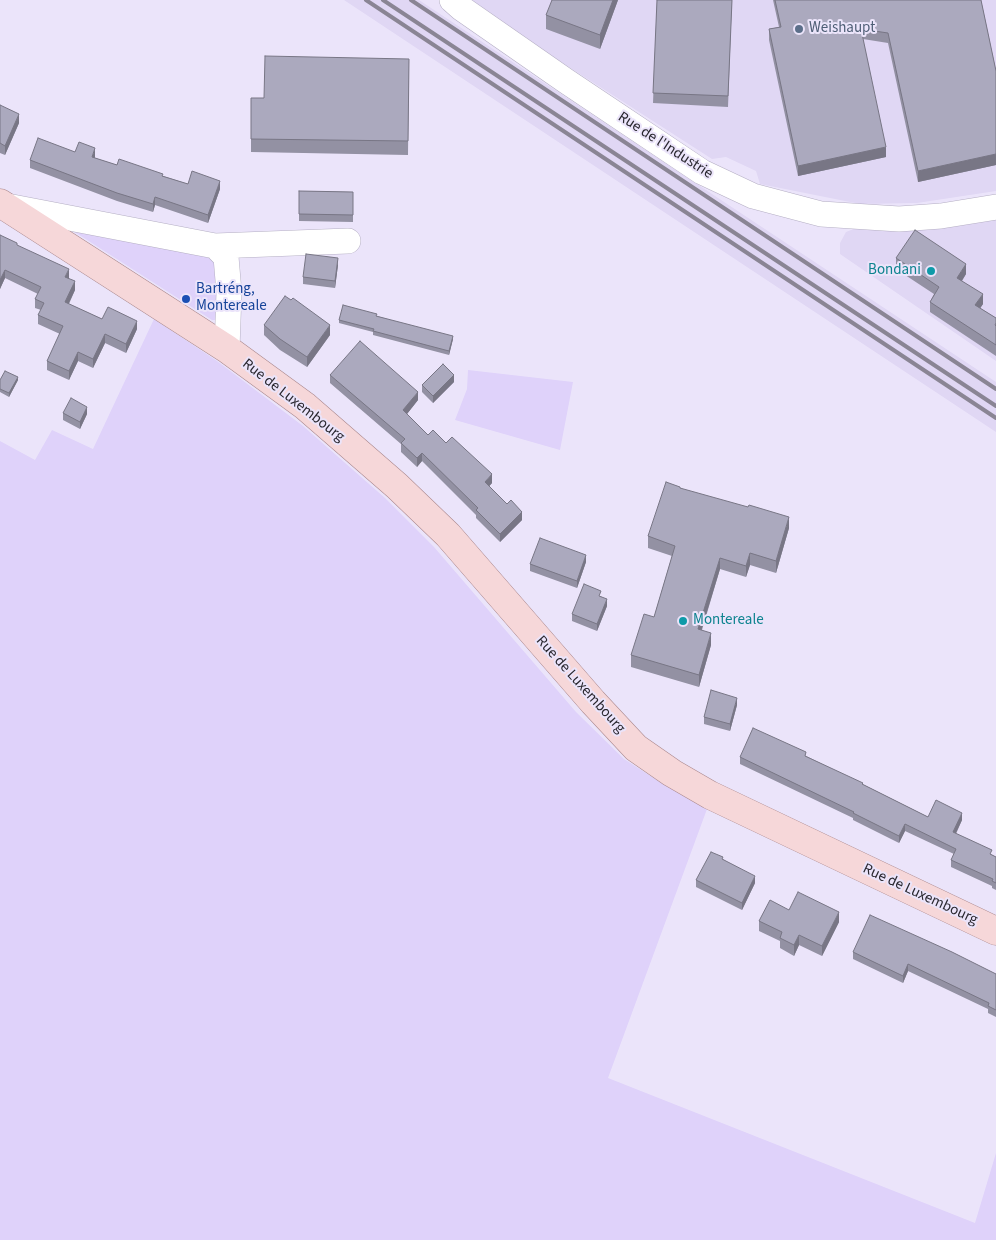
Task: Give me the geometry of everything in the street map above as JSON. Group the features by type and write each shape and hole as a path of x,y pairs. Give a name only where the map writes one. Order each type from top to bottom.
{"main road":[{"name":"Rue de Luxembourg","path":"2,205 227,349 305,406 397,486 442,529 593,702 636,748 672,773 710,795 996,932"}],"street":[{"name":"Rue de l'Industrie","path":"452,0 558,76 702,172 753,196 821,214 899,219 940,216 996,207"},
{"name":"Rue de Luxembourg","path":"2,205 215,246 348,241"},
{"name":"Rue de Luxembourg","path":"215,246 226,257 229,292 227,349"}],"shaded area":[{"path":"344,0 419,0 996,382 996,432"},
{"path":"472,0 996,0 996,191 917,203 860,204 760,184 756,171 726,157 712,159 496,20"},
{"path":"996,217 996,361 840,254 840,243 846,232 861,226"},
{"path":"74,225 214,259 219,270 216,320 212,320 73,231"},
{"path":"154,319 217,361 303,426 385,498 434,547 576,712 624,759 707,809 608,1078 975,1223 996,1153 996,1240 0,1240 0,441 35,460 52,430 93,449"},
{"path":"468,370 573,382 560,450 455,420 467,389"}],"building":[{"path":"552,0 613,0 600,35 546,15"},
{"path":"657,0 732,0 728,96 653,93"},
{"path":"775,0 981,0 996,71 996,154 918,171 888,33 861,29 886,147 798,166 769,29 781,27"},
{"path":"265,56 409,59 408,141 251,139 251,98 264,98"},
{"path":"0,105 19,114 5,146 0,143"},
{"path":"38,138 75,152 79,142 95,148 92,157 117,165 119,159 188,184 192,171 220,181 208,215 155,197 153,204 117,193 30,160"},
{"path":"299,191 353,192 353,215 299,214"},
{"path":"915,230 966,264 957,278 983,294 975,305 996,318 996,345 930,302 939,287 896,258"},
{"path":"0,235 69,269 65,277 75,281 65,302 102,319 108,307 137,321 126,344 105,334 93,359 78,352 69,371 47,361 63,326 38,315 44,303 35,299 41,287 5,270 0,280"},
{"path":"306,254 338,258 335,281 303,277"},
{"path":"285,296 291,300 293,298 330,325 307,357 280,339 264,325"},
{"path":"343,305 377,314 376,316 453,336 449,351 339,320"},
{"path":"360,341 418,392 403,410 428,435 433,430 446,443 452,437 492,474 485,482 507,504 511,500 522,512 500,534 476,510 478,508 422,453 417,458 401,443 405,439 330,375"},
{"path":"443,364 454,375 433,396 422,385"},
{"path":"5,371 18,377 9,393 0,389 0,380"},
{"path":"71,398 87,407 80,422 63,413"},
{"path":"666,482 680,488 789,517 776,561 750,553 746,566 720,558 698,629 711,633 699,675 631,655 644,614 654,617 675,546 648,536"},
{"path":"540,538 586,555 577,581 530,564"},
{"path":"584,584 601,591 599,596 607,599 597,624 572,614"},
{"path":"711,690 737,698 730,724 704,717"},
{"path":"753,728 806,752 805,756 863,783 928,817 936,800 962,813 953,832 992,850 990,854 996,857 996,883 992,881 993,879 951,860 956,849 905,824 899,836 740,757"},
{"path":"711,852 755,876 742,903 696,880"},
{"path":"798,892 839,912 822,946 799,935 794,945 780,938 782,932 759,921 770,900 789,910"},
{"path":"870,915 996,974 996,1010 988,1006 989,1003 908,964 903,976 853,952"}],"railway":[{"path":"366,0 996,418"},
{"path":"383,0 996,406"},
{"path":"411,0 996,389"}],"place":[{"name":"Weishaupt","path":"799,29"},
{"name":"Bondani","path":"931,271"},
{"name":"Bartréng, Montereale","path":"186,299"},
{"name":"Montereale","path":"683,621"}]}
